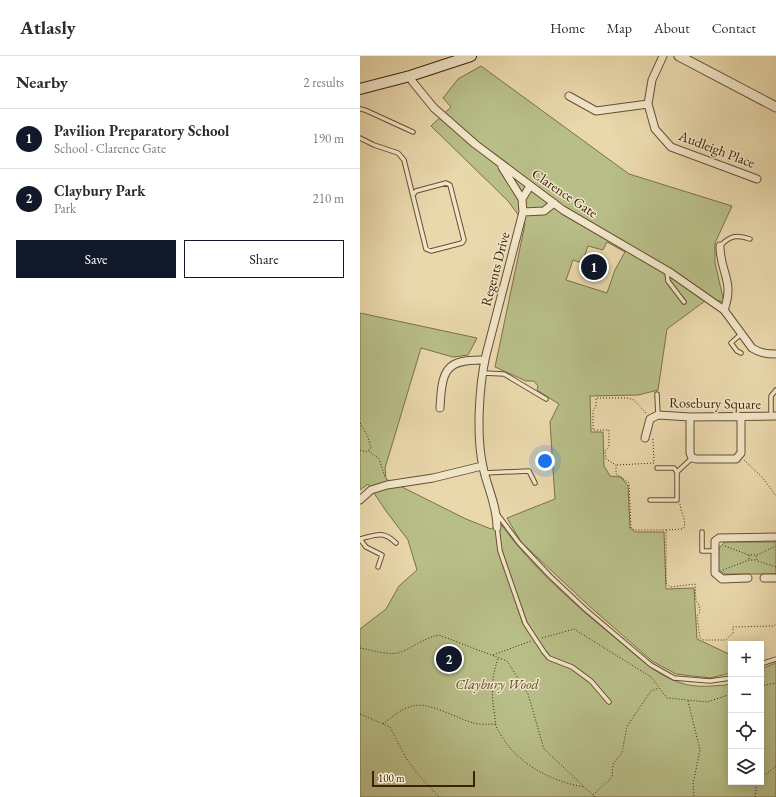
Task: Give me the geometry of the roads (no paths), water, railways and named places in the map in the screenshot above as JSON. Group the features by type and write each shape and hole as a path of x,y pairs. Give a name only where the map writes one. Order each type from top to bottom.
{"main road":[{"path":"360,89 410,76 471,56"}],"street":[{"name":"Audleigh Place","path":"663,56 652,80 648,104 655,129 671,147 757,179"},
{"path":"679,56 776,107"},
{"name":"Clarence Gate","path":"410,76 412,81 434,108 530,186 554,204 667,270 724,310 741,334 757,351 764,354 776,354"},
{"path":"569,96 596,111 648,104"},
{"path":"498,161 522,199 530,186"},
{"name":"Regents Drive","path":"497,526 497,514 483,469 479,419 485,360 523,212 522,199"},
{"path":"523,212 544,211 554,204"},
{"path":"720,246 721,262 728,276 729,288 728,301 724,310"},
{"path":"440,408 441,390 448,369 455,362 485,360"},
{"name":"Rosebury Square","path":"645,438 650,418 658,415 690,417 774,416"},
{"path":"690,417 690,453 692,458 736,459 741,453 740,417"},
{"path":"360,500 371,490 387,484 434,478 483,469"},
{"path":"748,578 722,579 715,573 715,542 719,538 776,537"},
{"path":"764,578 776,578"}],"lane":[{"path":"360,109 413,132"},
{"path":"360,138 374,145 398,153 404,160 426,249 431,251 462,244 464,240 450,185 446,183 416,191 413,194"},
{"path":"720,246 728,238 735,235 750,239"},
{"path":"667,270 668,281 684,302"},
{"path":"741,334 731,343 741,353"},
{"path":"484,373 504,374 546,399"},
{"path":"774,416 771,396 776,390"},
{"path":"657,394 658,415"},
{"path":"677,472 692,458"},
{"path":"650,500 677,500 677,472 674,468 656,468"},
{"path":"483,469 529,471 535,483"},
{"path":"497,514 519,543 550,576 585,609 651,665 674,678 710,681 728,678"},
{"path":"497,526 500,551 525,623 549,658 572,667 592,681 609,702"},
{"path":"702,532 702,551 714,551"},
{"path":"378,567 382,555 366,547 360,539 379,534 389,536 396,543"},
{"path":"764,663 776,659"}],"place":[{"name":"Pavilion Preparatory School","path":"594,267"},
{"name":"Claybury Park","path":"449,659"}],"park label":[{"name":"Claybury Wood","path":"497,684"}]}
